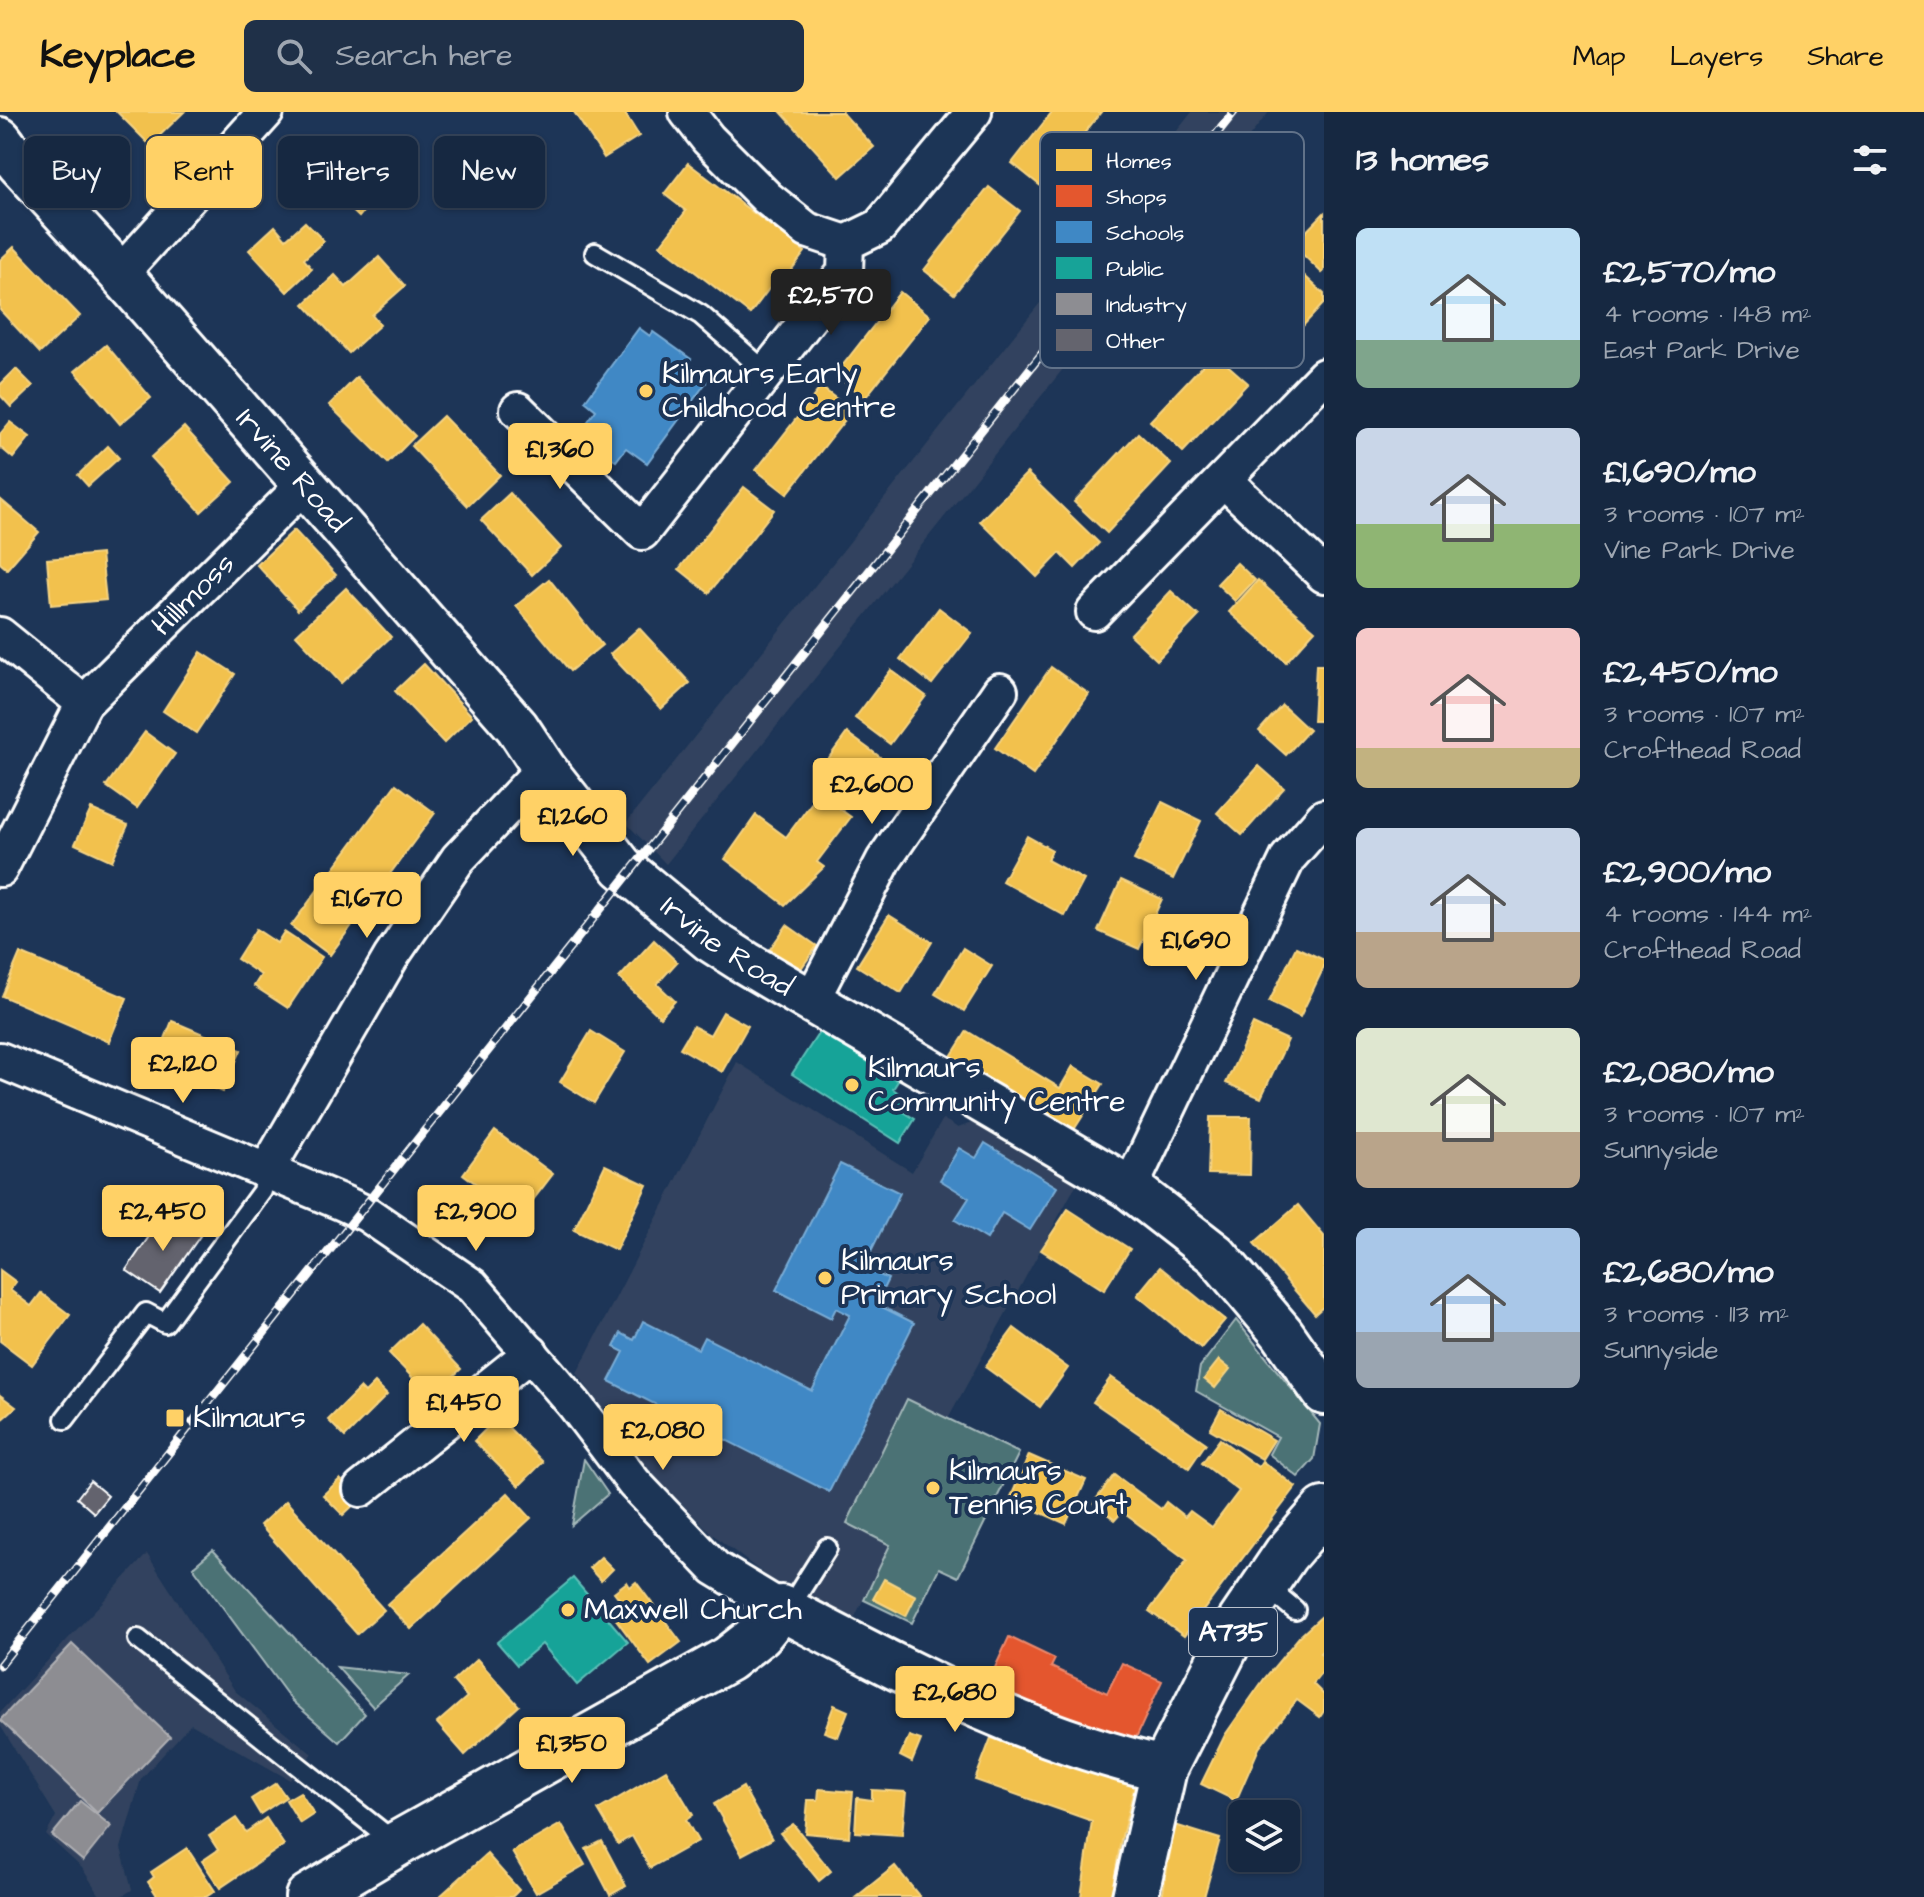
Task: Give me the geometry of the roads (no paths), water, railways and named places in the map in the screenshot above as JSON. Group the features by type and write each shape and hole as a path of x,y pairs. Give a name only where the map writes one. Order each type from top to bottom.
{"main road":[{"name":"A735","path":"1135,1897 1164,1769 1235,1629 1280,1598 1286,1554 1324,1510"},
{"path":"308,1897 728,1659 760,1634 781,1608 955,1697 1106,1756 1164,1769"}],"street":[{"path":"120,274 266,112"},
{"path":"687,112 708,139 767,198 807,230 846,243 879,227 974,112"},
{"name":"Irvine Road","path":"0,139 517,727 544,768 622,867 710,940 810,1003 1130,1188 1216,1255 1282,1333 1324,1393"},
{"path":"518,410 642,532 845,272 846,243"},
{"path":"1094,612 1324,376"},
{"path":"1224,480 1324,575"},
{"name":"Hillmoss","path":"3,855 84,703 303,486"},
{"path":"0,635 84,703"},
{"path":"810,1003 884,860 1000,691"},
{"path":"267,1170 391,957 458,859 544,768"},
{"path":"1130,1188 1288,858 1324,817"},
{"path":"0,1060 367,1214 432,1256 472,1286 531,1353 634,1483 715,1568 781,1608"},
{"path":"361,1489 531,1353"}],"lane":[{"path":"595,253 701,315 767,373"},
{"path":"65,1419 146,1313 165,1323 262,1191 267,1170"},
{"path":"781,1608 798,1594 827,1548"},
{"path":"138,1639 397,1844"}],"railway":[{"path":"1218,132 1234,112"},
{"path":"0,1665 1040,356"}],"place":[{"name":"Kilmaurs Early Childhood Centre","path":"646,391"},
{"name":"Kilmaurs Community Centre","path":"852,1085"},
{"name":"Kilmaurs Primary School","path":"825,1278"},
{"name":"Kilmaurs","path":"175,1418"},
{"name":"Kilmaurs Tennis Court","path":"933,1488"},
{"name":"Maxwell Church","path":"568,1610"}]}
